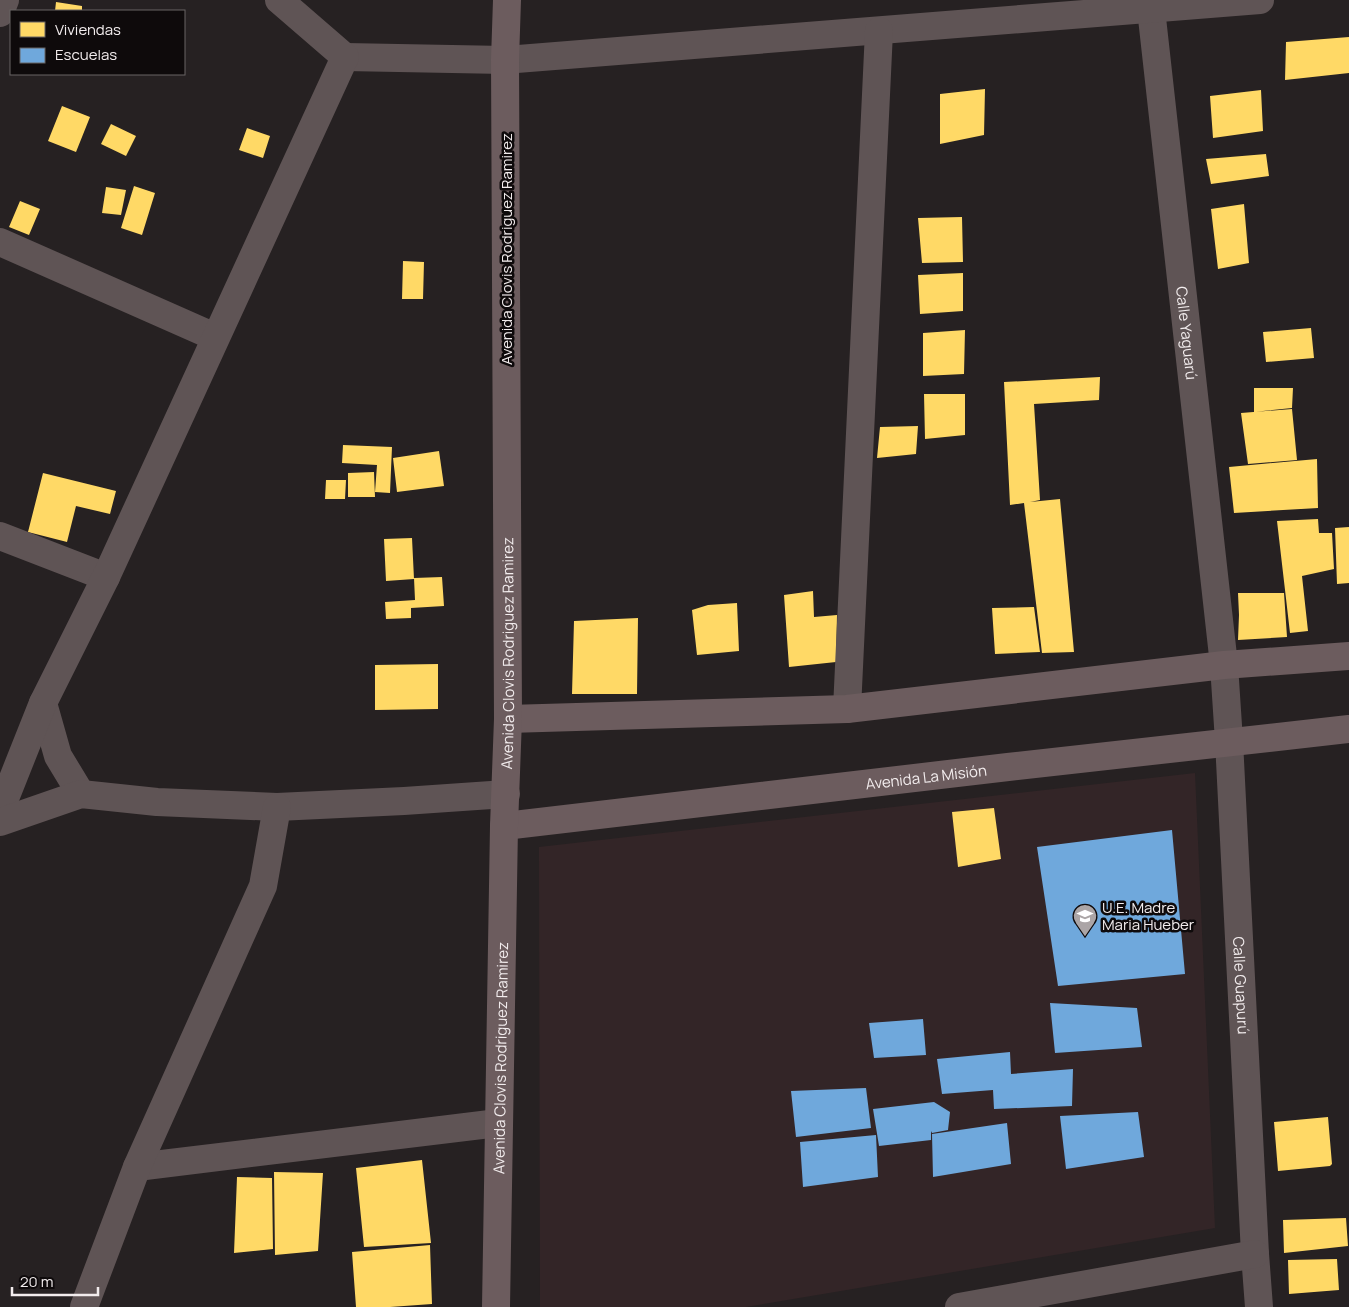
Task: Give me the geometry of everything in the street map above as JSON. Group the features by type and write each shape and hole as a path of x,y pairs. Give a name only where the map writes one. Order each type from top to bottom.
{"main road":[{"name":"Avenida Clovis Rodriguez Ramirez","path":"496,1307 504,826 508,719 505,60 507,0"},
{"path":"508,719 847,709 1224,665 1349,656"},
{"name":"Avenida La Misión","path":"504,826 1229,741 1349,729"}],"street":[{"path":"0,13 5,0"},
{"path":"279,0 345,57 505,60 879,30 1150,4 1260,0"},
{"name":"Calle Yaguarú","path":"1150,4 1224,665"},
{"path":"847,709 879,30"},
{"path":"0,811 43,702 106,577 345,57"},
{"path":"0,242 215,337"},
{"path":"0,536 106,577"},
{"name":"Calle Guapurú","path":"1224,665 1259,1307"},
{"path":"43,702 58,756 82,794"},
{"path":"0,822 82,794 157,802 277,807 506,794"},
{"path":"84,1307 138,1167 263,886 277,807"},
{"path":"138,1167 498,1123"},
{"path":"959,1307 1255,1254"}],"shaded area":[{"path":"1195,773 1215,1228 746,1307 540,1307 539,847"}],"building: Viviendas":[{"path":"56,2 82,6 82,10 55,10"},
{"path":"1349,37 1349,73 1285,80 1286,42"},
{"path":"985,89 984,135 940,144 940,94"},
{"path":"1261,90 1263,131 1213,138 1210,96"},
{"path":"62,106 90,117 76,152 48,141"},
{"path":"111,124 136,136 126,156 101,144"},
{"path":"247,128 270,136 263,158 239,150"},
{"path":"1266,154 1269,176 1211,184 1206,159"},
{"path":"134,186 155,193 142,235 121,228"},
{"path":"106,187 126,190 121,215 102,213"},
{"path":"20,201 40,209 29,235 9,227"},
{"path":"1244,204 1249,263 1218,269 1211,209"},
{"path":"962,217 963,262 922,263 918,218"},
{"path":"403,261 424,262 423,299 402,299"},
{"path":"963,273 963,311 920,314 918,275"},
{"path":"1311,328 1314,358 1266,362 1263,332"},
{"path":"965,330 964,374 923,376 923,333"},
{"path":"1100,377 1099,400 1034,404 1040,500 1030,502 1060,499 1074,652 1042,653 1024,503 1010,505 1004,382"},
{"path":"1254,388 1293,388 1292,408 1254,412"},
{"path":"924,394 965,394 965,435 925,439"},
{"path":"1292,409 1297,460 1248,464 1241,413"},
{"path":"918,426 916,454 877,458 880,427"},
{"path":"343,445 392,447 390,493 375,492 377,465 342,463"},
{"path":"439,451 444,486 397,492 393,458"},
{"path":"1317,459 1318,508 1234,513 1229,467"},
{"path":"374,472 375,497 348,497 348,473"},
{"path":"43,473 116,491 110,514 76,506 67,542 28,532"},
{"path":"326,480 346,480 345,499 325,499"},
{"path":"1318,519 1319,533 1332,533 1334,569 1302,576 1308,631 1290,633 1277,521"},
{"path":"1349,527 1349,583 1337,584 1335,528"},
{"path":"412,538 414,579 386,581 384,539"},
{"path":"442,577 444,606 411,608 411,618 386,619 385,602 415,600 414,578"},
{"path":"813,591 814,617 837,615 836,662 789,667 784,595"},
{"path":"1238,593 1284,593 1287,637 1238,640"},
{"path":"737,603 739,651 697,655 692,610 708,605"},
{"path":"1034,607 1040,652 995,654 992,608"},
{"path":"638,618 637,694 572,694 574,621"},
{"path":"438,664 438,709 375,710 375,665"},
{"path":"994,808 1001,859 958,867 952,812"},
{"path":"1328,1117 1332,1164 1330,1166 1278,1171 1274,1122"},
{"path":"422,1160 431,1243 364,1247 356,1168"},
{"path":"274,1172 323,1173 318,1251 275,1255"},
{"path":"237,1177 272,1178 273,1249 234,1253"},
{"path":"1346,1218 1348,1246 1284,1253 1283,1220"},
{"path":"430,1245 432,1304 356,1307 352,1252"},
{"path":"1337,1259 1339,1290 1289,1294 1288,1260"}],"building: Escuelas":[{"path":"1172,830 1185,974 1058,986 1037,847"},
{"path":"1050,1003 1137,1008 1142,1047 1055,1053"},
{"path":"923,1019 926,1055 874,1058 869,1023"},
{"path":"1010,1052 1011,1074 1073,1069 1072,1106 994,1109 993,1090 942,1094 937,1059"},
{"path":"866,1088 871,1128 796,1137 791,1091"},
{"path":"934,1102 950,1112 948,1130 932,1133 931,1131 931,1140 879,1146 873,1109"},
{"path":"1138,1112 1144,1157 1066,1169 1060,1116"},
{"path":"1007,1123 1011,1164 933,1177 932,1134"},
{"path":"876,1135 878,1177 803,1187 800,1142"}],"place":[{"name":"U.E. Madre Maria Hueber","path":"1085,937"}]}
